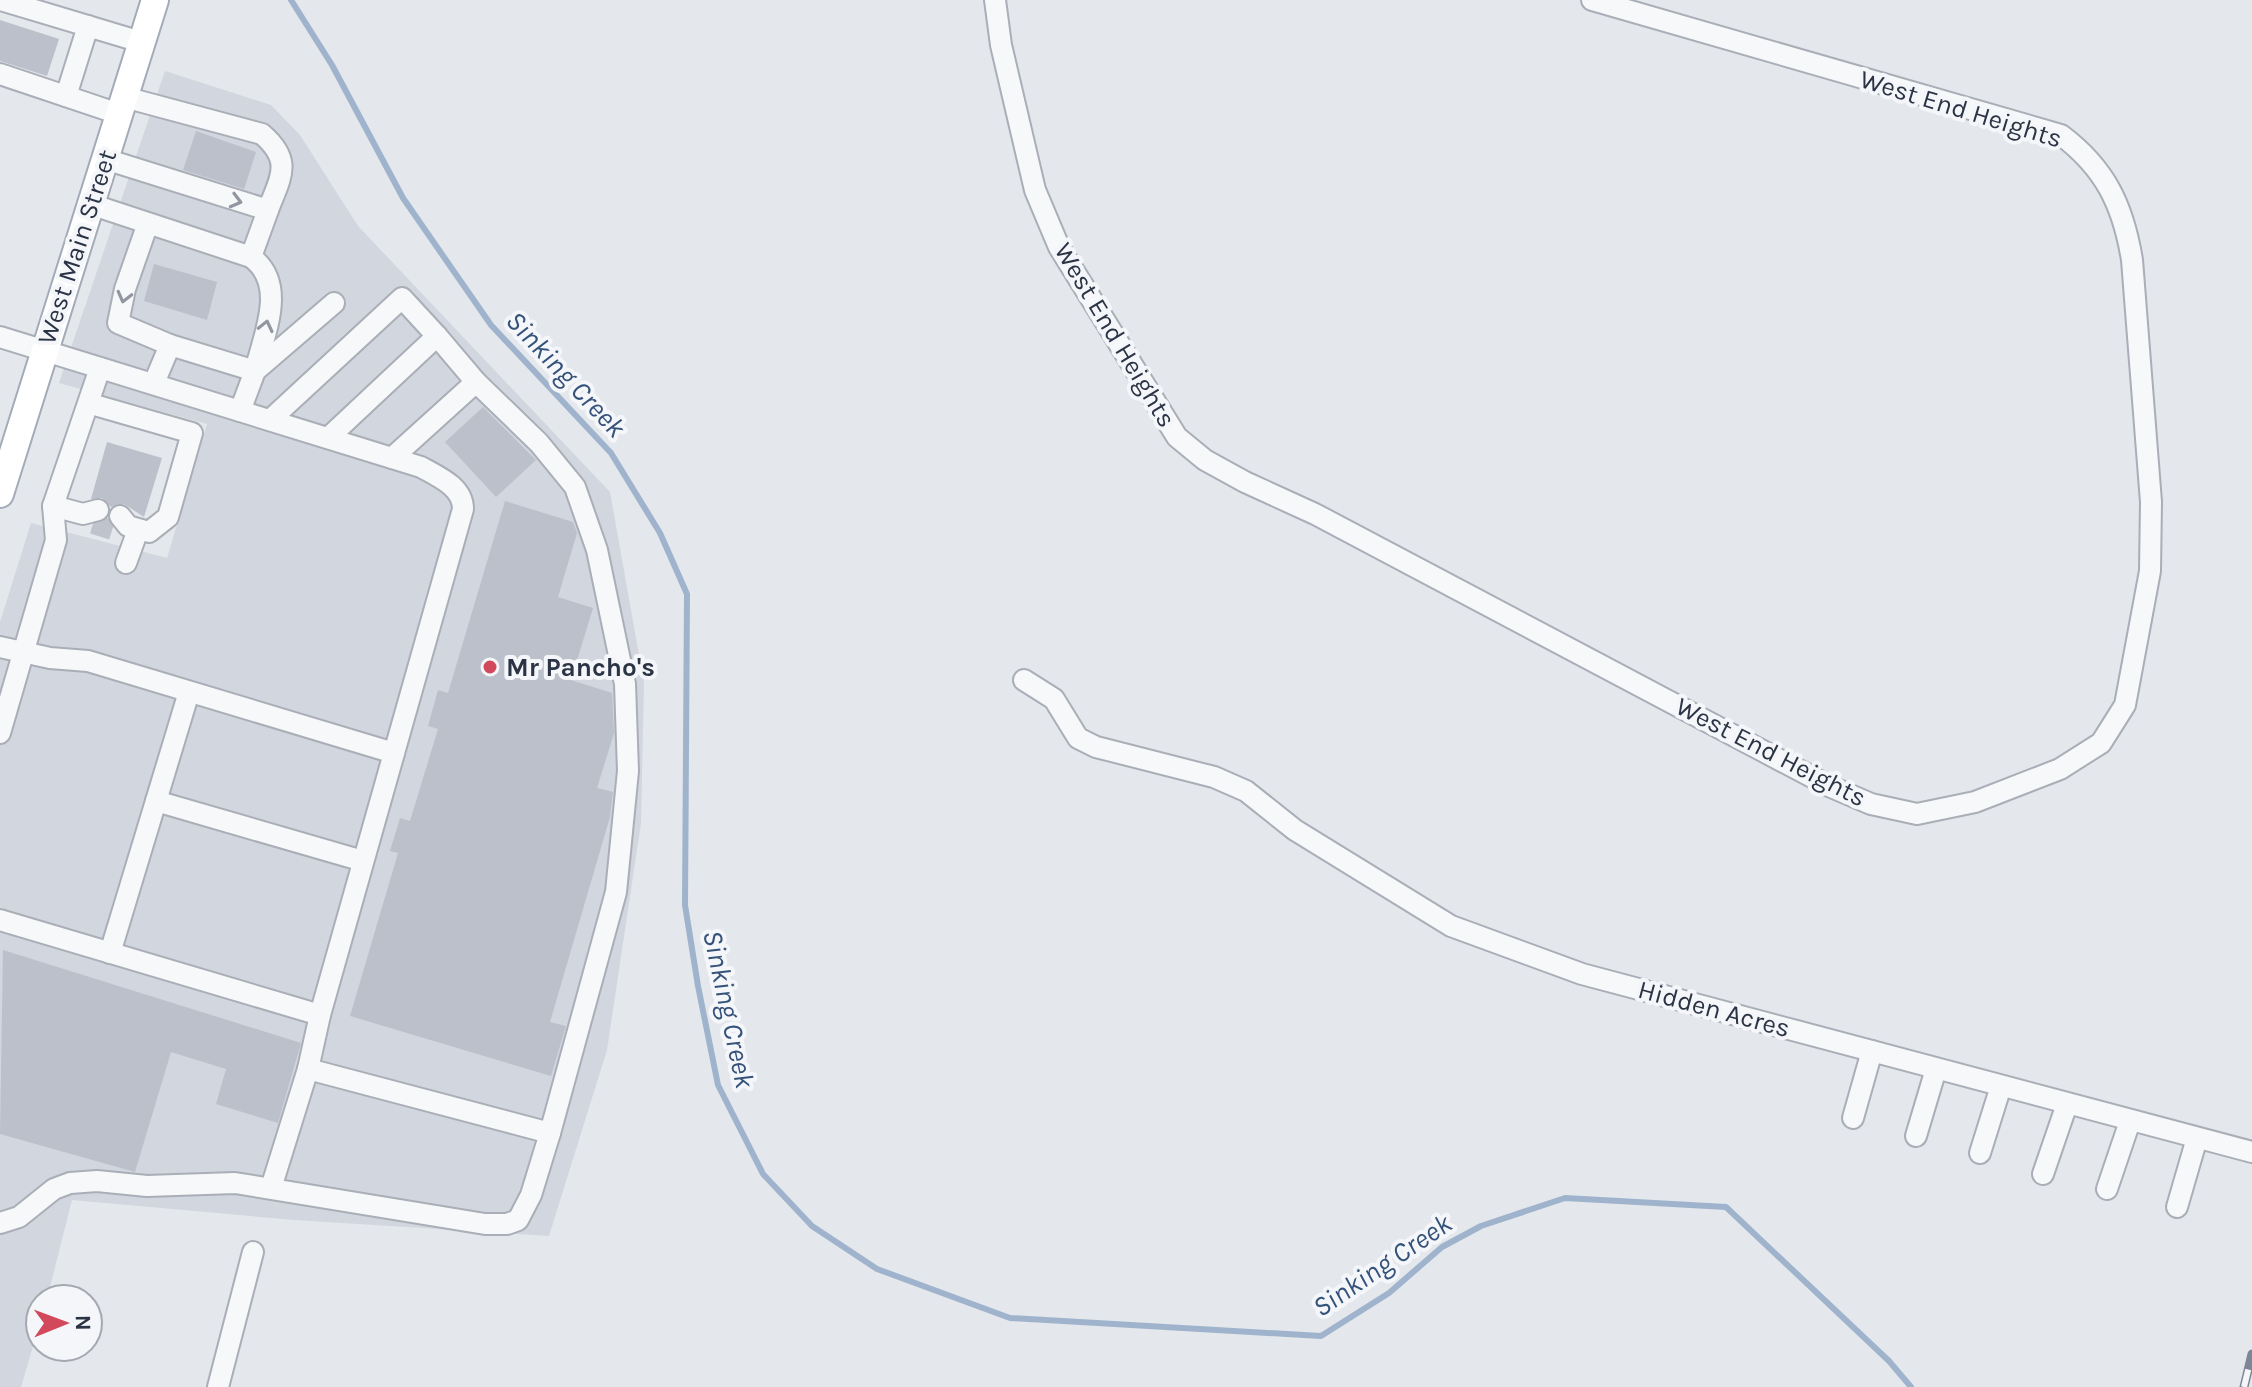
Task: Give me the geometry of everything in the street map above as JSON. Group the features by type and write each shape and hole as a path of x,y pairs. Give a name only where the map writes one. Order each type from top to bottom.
{"main road":[{"name":"West Main Street","path":"0,494 9,436 44,350 155,0"}],"street":[{"path":"1,0 141,42"},
{"name":"West End Heights","path":"995,0 1021,143 1035,190 1059,247 1177,437 1205,460 1343,528 1829,786 1871,804 1917,814 1975,802 2060,769 2101,743 2125,705 2150,571 2151,502 2127,227 2090,157 2061,135 1592,0"},
{"path":"66,96 88,26"},
{"path":"0,74 66,96 262,134 278,148 283,164 251,257"},
{"path":"105,159 268,210"},
{"path":"90,204 251,257 270,280 271,299 255,371 240,411"},
{"path":"148,223 125,289 118,323 170,345 255,371"},
{"path":"0,1223 19,1217 54,1189 70,1183 97,1181 147,1186 235,1183 485,1224 507,1224 518,1220 531,1195 616,892 628,771 625,684 597,550 575,487 539,443 476,382 402,298 270,420"},
{"path":"255,371 334,303"},
{"path":"328,438 437,336"},
{"path":"0,337 421,467 443,479 463,499 463,509 320,1015 308,1069 271,1188"},
{"path":"154,383 170,345"},
{"path":"0,733 56,540 53,506 75,437 91,404 100,368"},
{"path":"392,458 476,382"},
{"path":"126,563 125,526 149,532 168,517 202,399"},
{"path":"91,404 192,433"},
{"path":"53,506 91,516"},
{"path":"0,647 88,661 394,753"},
{"name":"Hidden Acres","path":"1024,680 1054,699 1078,738 1096,747 1214,777 1246,791 1295,830 1451,926 1582,974 2252,1152"},
{"path":"110,953 189,692"},
{"path":"156,801 363,861"},
{"path":"0,920 320,1015"},
{"path":"1853,1118 1872,1051"},
{"path":"308,1069 550,1133"},
{"path":"1916,1136 1936,1069"},
{"path":"1980,1153 2001,1086"},
{"path":"2043,1174 2067,1104"},
{"path":"2107,1189 2130,1121"},
{"path":"2177,1207 2197,1138"},
{"path":"218,1387 253,1252"}],"shaded area":[{"path":"165,71 271,105 300,135 358,226 610,492 644,683 641,823 607,1050 549,1236 294,1220 72,1200 51,1283 24,1283 24,1363 28,1363 21,1387 0,1387 0,622 31,523 167,558 207,424 59,383"}],"building":[{"path":"0,20 59,39 47,76 0,61"},
{"path":"196,131 256,152 244,189 183,170"},
{"path":"154,264 217,282 207,320 144,301"},
{"path":"483,407 536,460 496,497 445,442"},
{"path":"107,442 162,458 144,517 124,504 111,507 102,498 91,499"},
{"path":"505,501 573,522 577,533 558,597 593,608 571,680 612,693 614,733 597,788 613,792 610,817 550,1022 566,1026 551,1076 350,1016 398,853 390,851 400,818 410,821 438,729 428,726 438,690 448,693"},
{"path":"3,950 301,1043 278,1123 216,1104 226,1069 171,1052 135,1172 0,1134"}],"waterway":[{"name":"Sinking Creek","path":"291,0 332,65 403,198 491,325 611,453 660,533 687,594 685,905 698,986 718,1085 763,1174 812,1226 877,1269 1010,1318 1321,1336 1389,1293 1442,1247 1481,1226 1565,1198 1726,1207 1889,1361 1911,1387"}],"tunnel":[{"path":"93,524 116,531"}],"railway":[{"path":"2244,1387 2252,1354"}],"place":[{"name":"Mr Pancho's","path":"490,667"}]}
